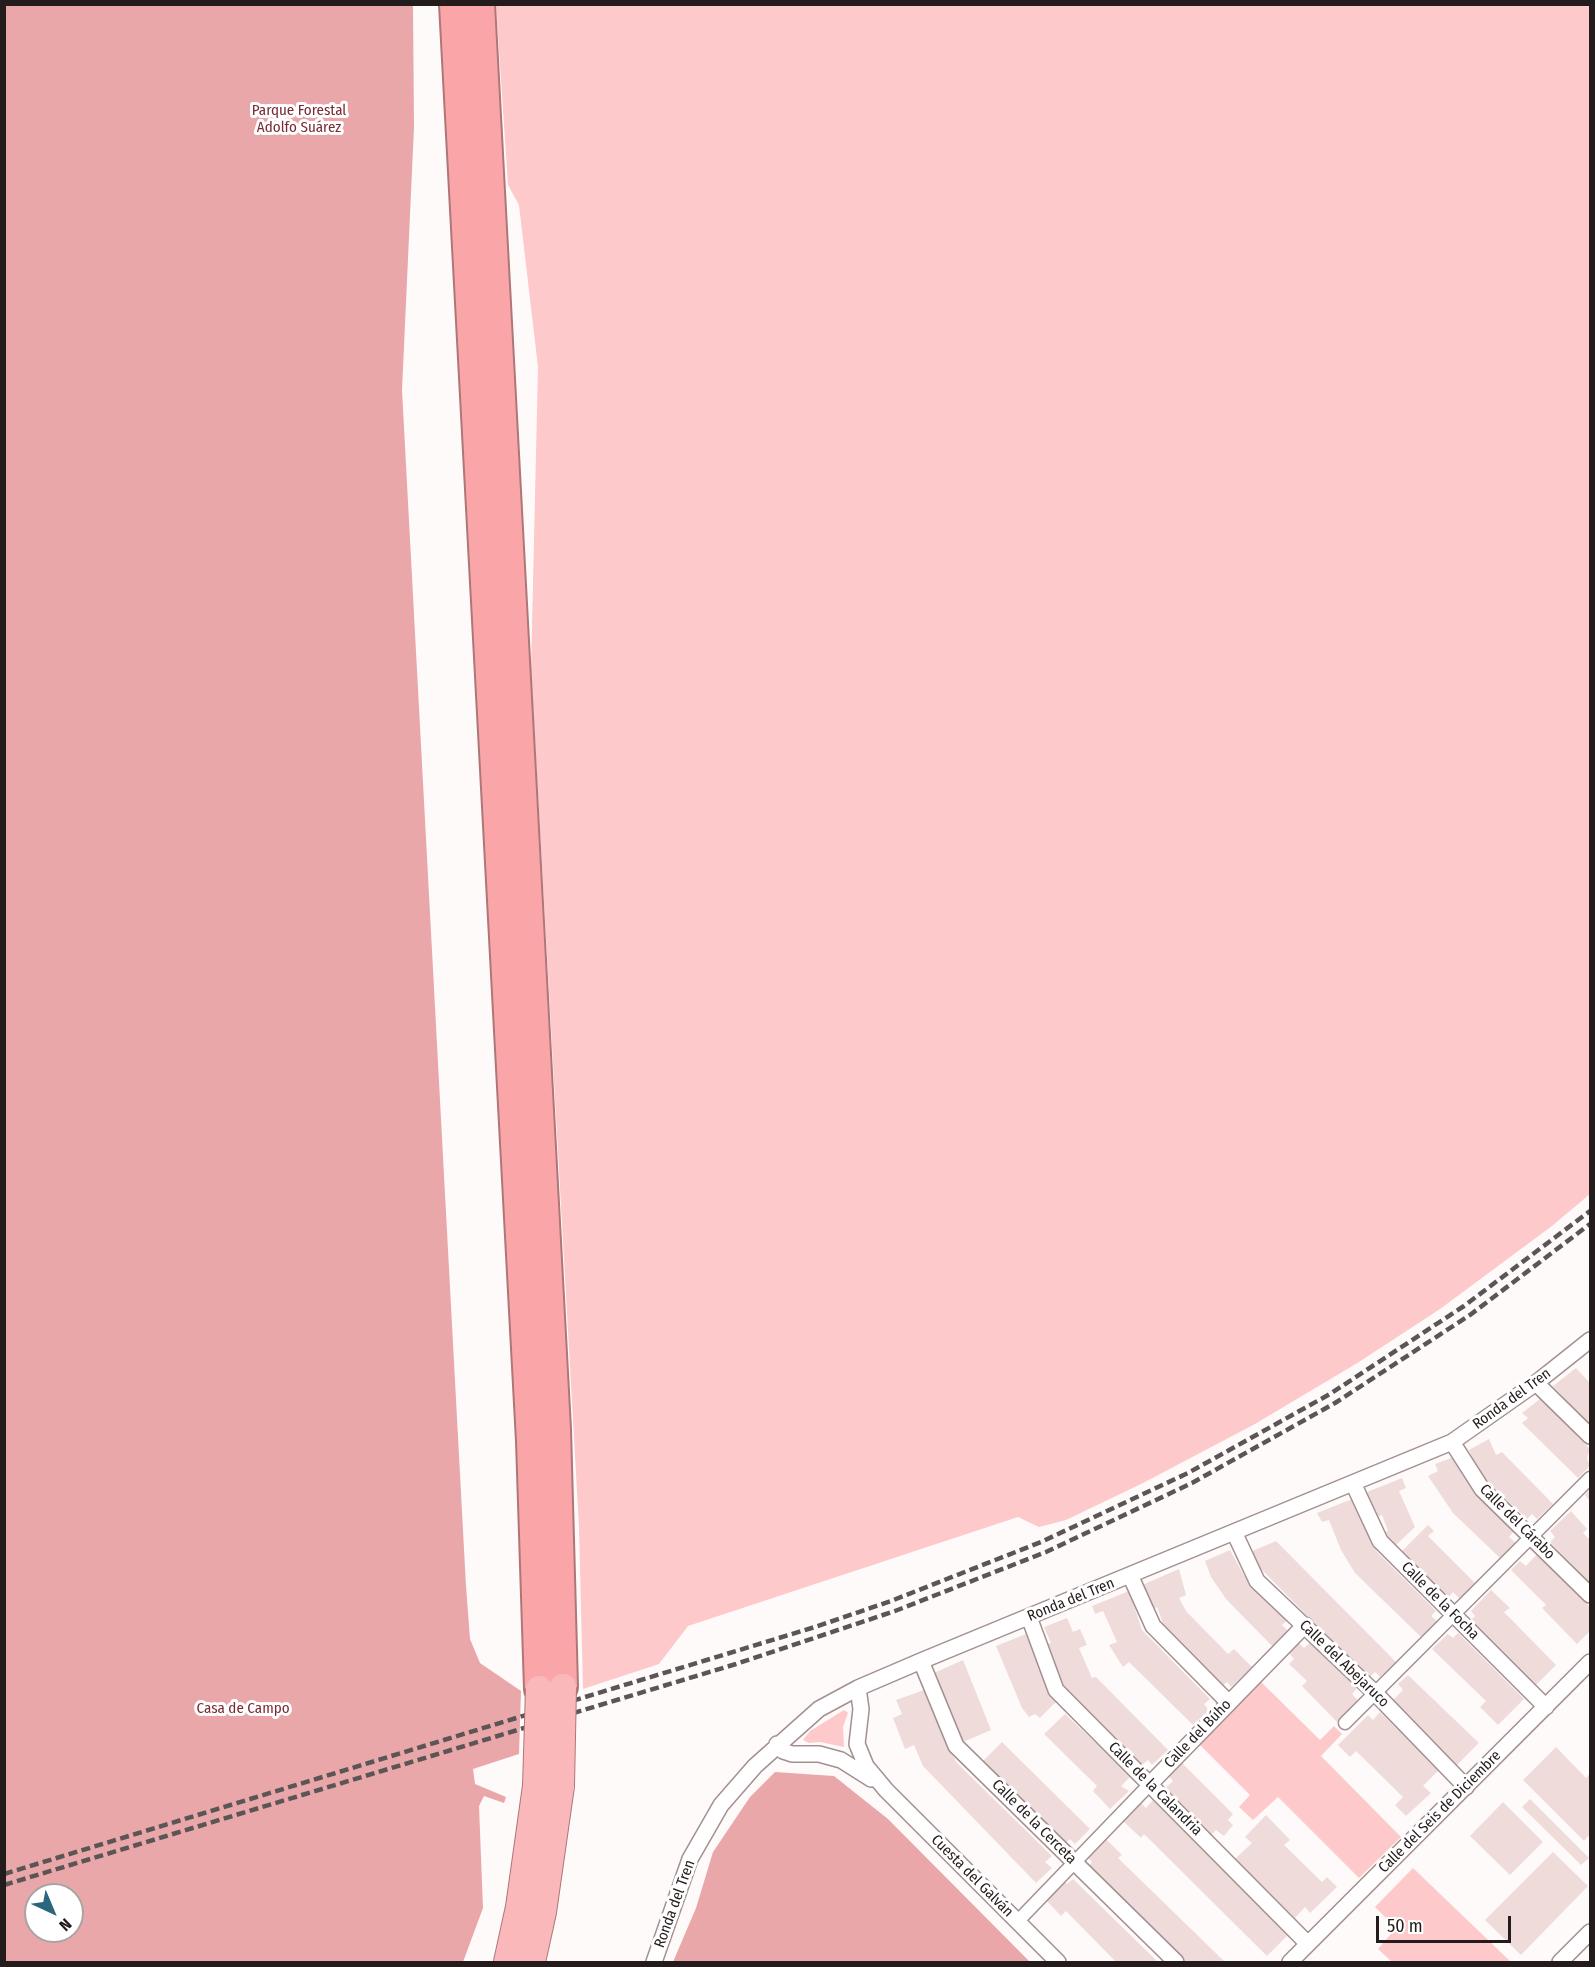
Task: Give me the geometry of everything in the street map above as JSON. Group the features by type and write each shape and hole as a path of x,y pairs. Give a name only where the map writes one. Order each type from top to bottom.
{"highway":[{"path":"454,4 529,1405 551,1688"},
{"path":"480,4 556,1429 551,1688 543,1912 532,1962"},
{"path":"507,1962 548,1786"}],"street":[{"name":"Ronda del Tren","path":"654,1962 690,1859 730,1792 777,1744 819,1708 858,1688 921,1661 1452,1442 1536,1383 1590,1340"},
{"path":"1536,1383 1590,1436"},
{"name":"Calle del Cárabo","path":"1452,1442 1482,1489 1590,1595"},
{"path":"1345,1724 1590,1478"},
{"name":"Calle de la Focha","path":"1353,1483 1380,1541 1546,1707"},
{"name":"Calle del Abejaruco","path":"1234,1532 1257,1581 1375,1693 1466,1787"},
{"path":"1130,1575 1154,1626 1229,1703"},
{"name":"Calle de la Calandria","path":"1029,1617 1056,1690 1308,1944"},
{"name":"Calle del Búho","path":"1017,1922 1305,1625"},
{"name":"Calle de la Cerceta","path":"921,1661 956,1746 1176,1962"},
{"name":"Calle del Seis de Diciembre","path":"1290,1962 1590,1662"},
{"name":"Cuesta del Galván","path":"858,1688 861,1709 857,1744 866,1766 886,1790 1058,1962"},
{"name":"Cuesta del Galván","path":"777,1744 783,1751 792,1754 819,1754 841,1760 886,1790"},
{"path":"1560,1962 1590,1932"}],"shaded area":[{"path":"496,5 1590,5 1590,1194 1552,1226 1440,1309 1359,1362 1255,1424 1143,1483 1066,1520 1039,1527 1018,1517 688,1626 659,1664 583,1689 579,1527 531,670 538,367 519,205 508,185"},
{"path":"1259,1680 1320,1740 1334,1726 1342,1734 1321,1756 1401,1837 1359,1878 1278,1797 1253,1820 1239,1807 1250,1795 1197,1742"},
{"path":"844,1710 848,1713 843,1727 844,1747 820,1742 809,1743 803,1740 810,1731"},
{"path":"1413,1868 1511,1962 1392,1962 1378,1949 1396,1928 1375,1907"}],"green space":[{"name":"Casa de Campo","path":"5,4 413,5 414,127 402,390 466,1586 470,1639 480,1663 521,1691 519,1754 473,1769 475,1784 506,1797 504,1803 484,1796 479,1806 483,1908 463,1962 5,1962"},
{"path":"775,1772 834,1776 888,1819 1030,1962 673,1962 696,1908 713,1852 750,1797"}],"building":[{"path":"1576,1368 1590,1383 1590,1426 1553,1386"},
{"path":"1540,1399 1590,1449 1587,1458 1590,1466 1578,1478 1522,1423 1528,1418 1522,1413"},
{"path":"1489,1439 1496,1455 1502,1452 1553,1504 1537,1519 1532,1514 1527,1519 1485,1479 1476,1466 1469,1450"},
{"path":"1454,1457 1472,1489 1514,1531 1509,1537 1516,1543 1500,1558 1453,1513 1428,1476 1438,1471 1435,1464"},
{"path":"1402,1478 1406,1488 1399,1491 1415,1527 1395,1546 1384,1532 1388,1531 1382,1515 1377,1517 1367,1492"},
{"path":"1590,1489 1590,1501 1585,1495"},
{"path":"1352,1499 1377,1552 1436,1611 1431,1616 1437,1621 1421,1637 1355,1573 1341,1550 1329,1520 1322,1522 1317,1513"},
{"path":"1571,1511 1587,1529 1583,1533 1590,1540 1590,1583 1550,1542 1555,1537 1550,1531"},
{"path":"1428,1525 1434,1531 1428,1536 1475,1583 1460,1599 1453,1592 1448,1598 1401,1552"},
{"path":"1276,1541 1396,1662 1380,1677 1375,1672 1369,1678 1258,1566 1250,1552"},
{"path":"1230,1550 1246,1579 1288,1620 1282,1625 1288,1631 1272,1646 1226,1599 1211,1577 1205,1561"},
{"path":"1537,1554 1590,1607 1590,1631 1577,1644 1542,1608 1546,1605 1511,1570 1520,1561 1526,1566"},
{"path":"1179,1569 1186,1595 1179,1598 1186,1611 1228,1654 1234,1649 1252,1667 1231,1687 1227,1682 1220,1688 1173,1640 1176,1637 1164,1626 1157,1607 1153,1609 1142,1585"},
{"path":"1491,1590 1510,1608 1504,1612 1556,1665 1535,1686 1470,1621 1475,1616 1471,1611"},
{"path":"1129,1591 1142,1630 1210,1699 1204,1704 1209,1710 1193,1725 1129,1662 1123,1667 1109,1645 1117,1642 1103,1611 1095,1614 1092,1606"},
{"path":"1067,1618 1073,1632 1080,1629 1087,1645 1079,1648 1092,1678 1096,1677 1168,1750 1152,1765 1148,1760 1141,1766 1066,1691 1046,1644 1051,1643 1044,1627"},
{"path":"1458,1633 1524,1699 1498,1725 1480,1707 1486,1701 1432,1649 1448,1634 1453,1638"},
{"path":"1026,1634 1056,1702 1040,1718 1035,1714 1029,1717 1022,1708 996,1646"},
{"path":"1311,1642 1357,1688 1352,1694 1359,1702 1337,1722 1302,1686 1307,1681 1289,1664 1294,1659 1289,1653 1299,1643 1304,1648"},
{"path":"963,1660 991,1730 963,1742 934,1673"},
{"path":"1408,1675 1479,1743 1457,1765 1392,1701 1403,1690 1398,1684"},
{"path":"924,1690 947,1746 957,1763 1052,1856 1045,1862 1052,1868 1036,1883 923,1766 914,1745 905,1749 893,1718 902,1714 896,1700"},
{"path":"1380,1712 1439,1770 1423,1786 1431,1793 1406,1816 1395,1805 1403,1797 1356,1751 1350,1757 1338,1745 1368,1715 1373,1720"},
{"path":"1065,1714 1131,1776 1121,1786 1129,1791 1110,1809 1093,1791 1097,1786 1044,1734"},
{"path":"1002,1742 1090,1829 1075,1844 1070,1839 1064,1845 981,1763"},
{"path":"1556,1747 1586,1778 1590,1773 1590,1834 1584,1841 1523,1780"},
{"path":"1180,1761 1233,1814 1228,1820 1233,1825 1224,1836 1216,1830 1211,1835 1165,1789 1173,1781 1168,1775"},
{"path":"1530,1799 1589,1858 1581,1865 1522,1807"},
{"path":"1153,1800 1288,1935 1267,1956 1144,1834 1141,1838 1122,1820 1140,1802 1146,1808"},
{"path":"1503,1802 1543,1842 1510,1875 1470,1836"},
{"path":"1266,1815 1290,1840 1284,1845 1322,1882 1327,1877 1337,1887 1310,1913 1305,1907 1295,1918 1235,1859 1252,1843 1245,1837"},
{"path":"1105,1838 1122,1855 1118,1858 1225,1962 1182,1962 1087,1869 1092,1862 1087,1856"},
{"path":"1553,1852 1588,1886 1521,1955 1485,1920"},
{"path":"1073,1879 1158,1962 1116,1962 1066,1911 1061,1916 1044,1898 1063,1880 1067,1884"}],"railway":[{"path":"4,1874 815,1627 891,1601 1041,1542 1188,1473 1330,1394 1464,1306 1590,1211"},
{"path":"4,1885 736,1664 895,1611 1046,1552 1192,1483 1335,1403 1470,1315 1590,1224"}],"park label":[{"name":"Parque Forestal Adolfo Suárez","path":"299,120"}]}
